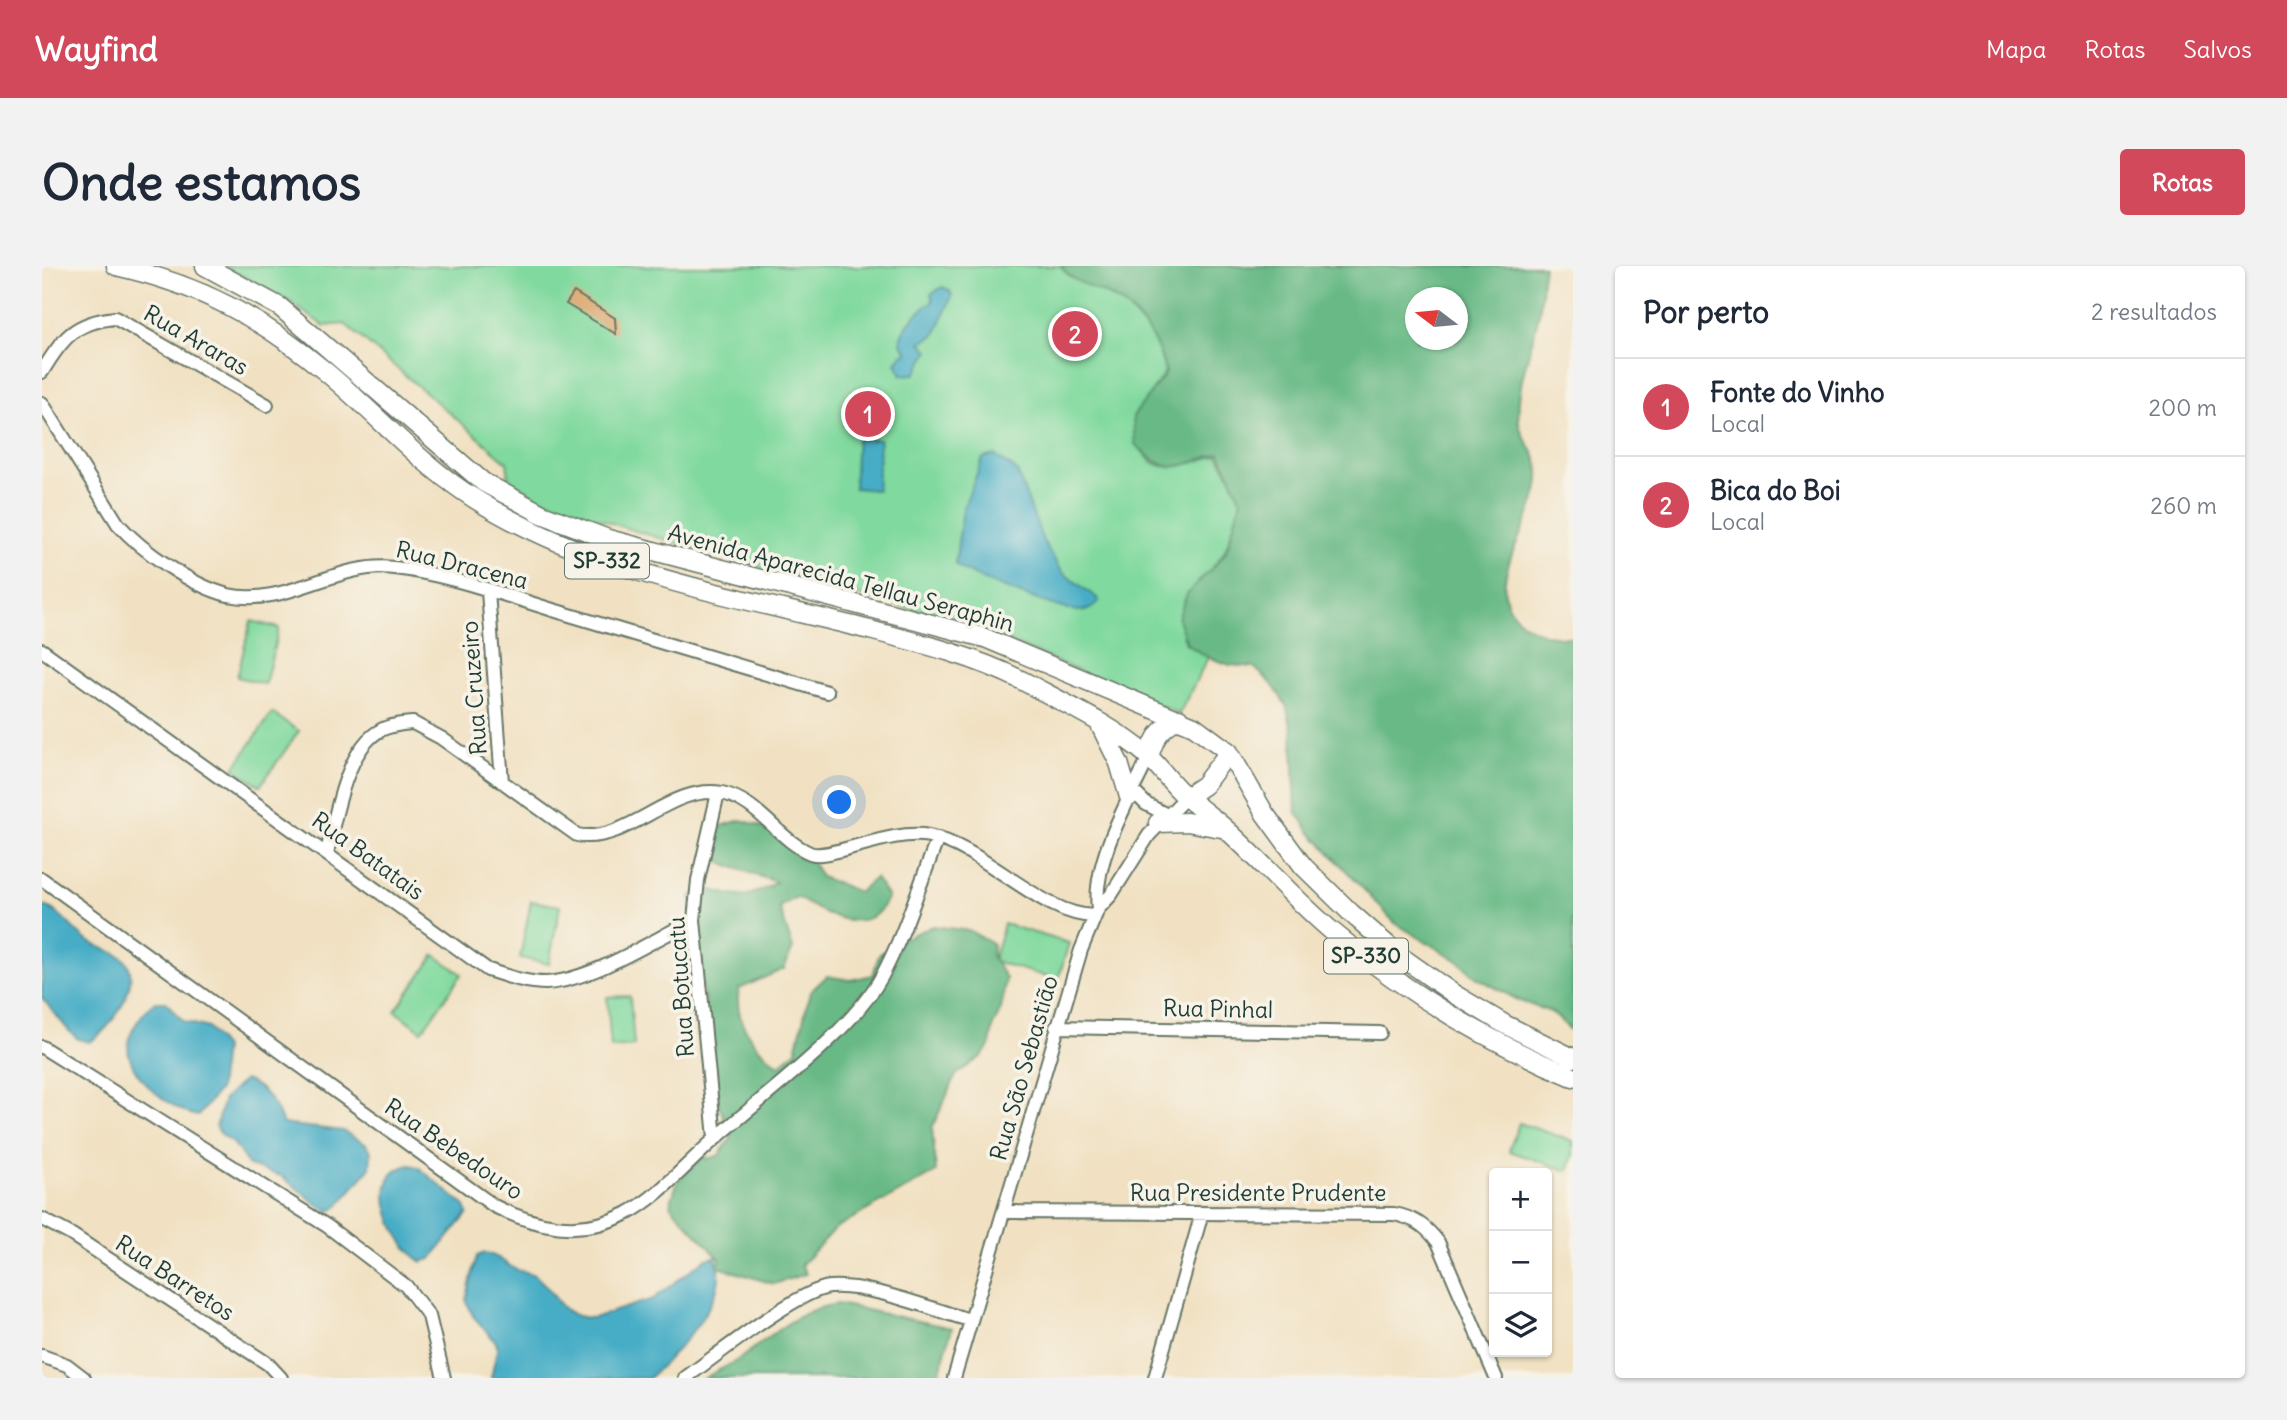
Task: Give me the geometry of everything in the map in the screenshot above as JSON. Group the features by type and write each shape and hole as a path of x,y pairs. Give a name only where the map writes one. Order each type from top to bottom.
{"main road":[{"name":"Avenida Aparecida Tellau Seraphin","path":"116,266 205,293 269,327 328,373 436,472 475,499 533,532 598,559 681,583 933,646 978,660 1022,681 1100,725 1149,757 1186,797 1227,830 1332,931 1442,1011 1573,1077"},
{"name":"Avenida Aparecida Tellau Seraphin","path":"205,266 280,307 483,482 542,514 608,539 985,638 1179,718 1229,752 1265,814 1303,866 1400,956 1454,994 1506,1025 1573,1058"},
{"path":"1149,757 1155,737 1162,728 1179,718"},
{"path":"1100,725 1131,794"},
{"path":"1186,797 1204,785 1229,752"},
{"path":"1163,819 1227,830"}],"street":[{"name":"Rua Araras","path":"42,372 55,350 80,325 116,318 267,405"},
{"name":"Rua Dracena","path":"42,403 118,524 131,539 150,554 213,590 242,597 260,597 357,569 376,566 396,568 488,591 827,692"},
{"name":"Rua Cruzeiro","path":"488,591 502,782"},
{"name":"Rua Batatais","path":"42,650 488,970 517,980 544,983 569,980 694,920"},
{"path":"327,853 335,816 363,744 380,730 412,723 428,729 576,835 589,837 699,794 718,793 742,799 815,855 898,834 938,838 970,852 1069,912 1097,913 1096,893 1131,794 1149,757"},
{"name":"Rua Botucatu","path":"715,1138 694,920 698,880 718,793"},
{"path":"1131,794 1163,819"},
{"name":"Rua São Sebastião","path":"954,1378 1056,1027 1097,913 1163,819 1186,797"},
{"name":"Rua Bebedouro","path":"42,880 494,1206 537,1225 559,1228 582,1226 625,1214 663,1186 855,1015 882,976 938,838"},
{"name":"Rua Pinhal","path":"1056,1027 1380,1033"},
{"path":"42,1047 327,1226 407,1286 429,1316 444,1378"},
{"name":"Rua Presidente Prudente","path":"1004,1212 1394,1214 1411,1218 1427,1228 1438,1242 1496,1378"},
{"path":"1155,1378 1202,1213"},
{"name":"Rua Barretos","path":"42,1219 268,1364 281,1378"},
{"path":"685,1378 797,1301 828,1287 860,1289 970,1320"},
{"path":"42,1356 67,1365 84,1378"}],"green space":[{"path":"224,266 1061,266 1063,270 1125,305 1156,339 1165,372 1134,418 1144,452 1161,466 1185,464 1218,455 1242,497 1222,555 1184,602 1182,626 1186,644 1209,656 1179,714 969,624 842,591 629,529 539,498 509,480 507,462 345,324 324,326 290,302"},
{"path":"1061,266 1544,266 1539,313 1518,409 1520,429 1538,464 1537,490 1513,551 1505,590 1509,608 1523,623 1546,634 1573,637 1573,1032 1551,1012 1520,1001 1476,977 1458,961 1395,923 1310,832 1296,811 1292,729 1286,705 1272,684 1254,667 1230,665 1207,657 1187,644 1178,619 1187,594 1225,554 1241,501 1220,453 1174,466 1156,462 1135,444 1133,416 1166,373 1158,349 1145,327 1129,309 1119,301 1076,280"},
{"path":"251,621 279,628 265,684 237,677"},
{"path":"272,713 299,731 260,786 234,768"},
{"path":"741,820 767,828 788,839 806,854 821,877 859,892 875,878 888,897 875,915 856,920 834,916 797,897 779,907 793,948 784,969 739,989 738,1000 742,1022 753,1042 779,1065 796,1051 810,992 827,976 850,980 873,975 879,955 895,942 933,926 970,931 993,944 992,957 1006,978 1001,1009 993,1026 990,1045 982,1056 956,1075 932,1128 936,1172 837,1227 801,1265 806,1274 774,1284 709,1264 720,1262 720,1259 670,1205 678,1180 706,1154 706,1159 718,1156 732,1137 717,1101 691,896 705,888 725,894 749,895 776,882 719,862 710,843 721,826"},
{"path":"531,901 560,906 549,964 520,958"},
{"path":"1004,924 1069,943 1058,980 993,961"},
{"path":"435,955 462,974 422,1031 395,1011"},
{"path":"630,996 634,1046 611,1048 607,997"},
{"path":"1519,1123 1573,1141 1573,1156 1568,1171 1509,1151"},
{"path":"838,1304 952,1328 938,1378 705,1378 739,1359 797,1318 810,1311"}],"water":[{"path":"943,287 950,291 952,296 935,335 921,342 929,351 915,374 902,375 896,363 901,355 908,353 901,343 903,331 912,319 933,301 931,294"},
{"path":"869,402 879,408 881,417 877,424 866,428 848,421 848,411"},
{"path":"857,439 880,440 877,490 854,488"},
{"path":"994,455 1017,471 1043,541 1062,572 1099,601 1091,609 1080,611 1036,599 995,584 955,564 963,509 983,458"},
{"path":"42,905 60,915 85,939 120,956 129,968 128,992 122,1005 106,1028 89,1042 78,1039 69,1031 42,998"},
{"path":"155,1002 166,1002 183,1021 208,1028 224,1048 219,1090 198,1116 176,1107 153,1091 143,1081 130,1059 128,1047 131,1034"},
{"path":"244,1080 269,1097 283,1124 343,1131 366,1144 371,1151 370,1168 331,1211 322,1208 281,1176 249,1166 234,1144 220,1133 216,1126 224,1099"},
{"path":"410,1165 418,1167 465,1206 468,1213 431,1259 422,1262 402,1241 388,1210 386,1195 388,1181 396,1171"},
{"path":"485,1253 497,1257 515,1269 534,1275 572,1314 593,1318 653,1299 706,1259 715,1257 719,1272 717,1288 699,1323 649,1378 491,1378 496,1342 473,1316 466,1300 477,1256"}],"building":[{"path":"574,292 615,318 616,334 566,304"}],"place":[{"name":"Bica do Boi","path":"1075,334"},
{"name":"Fonte do Vinho","path":"868,414"}]}
